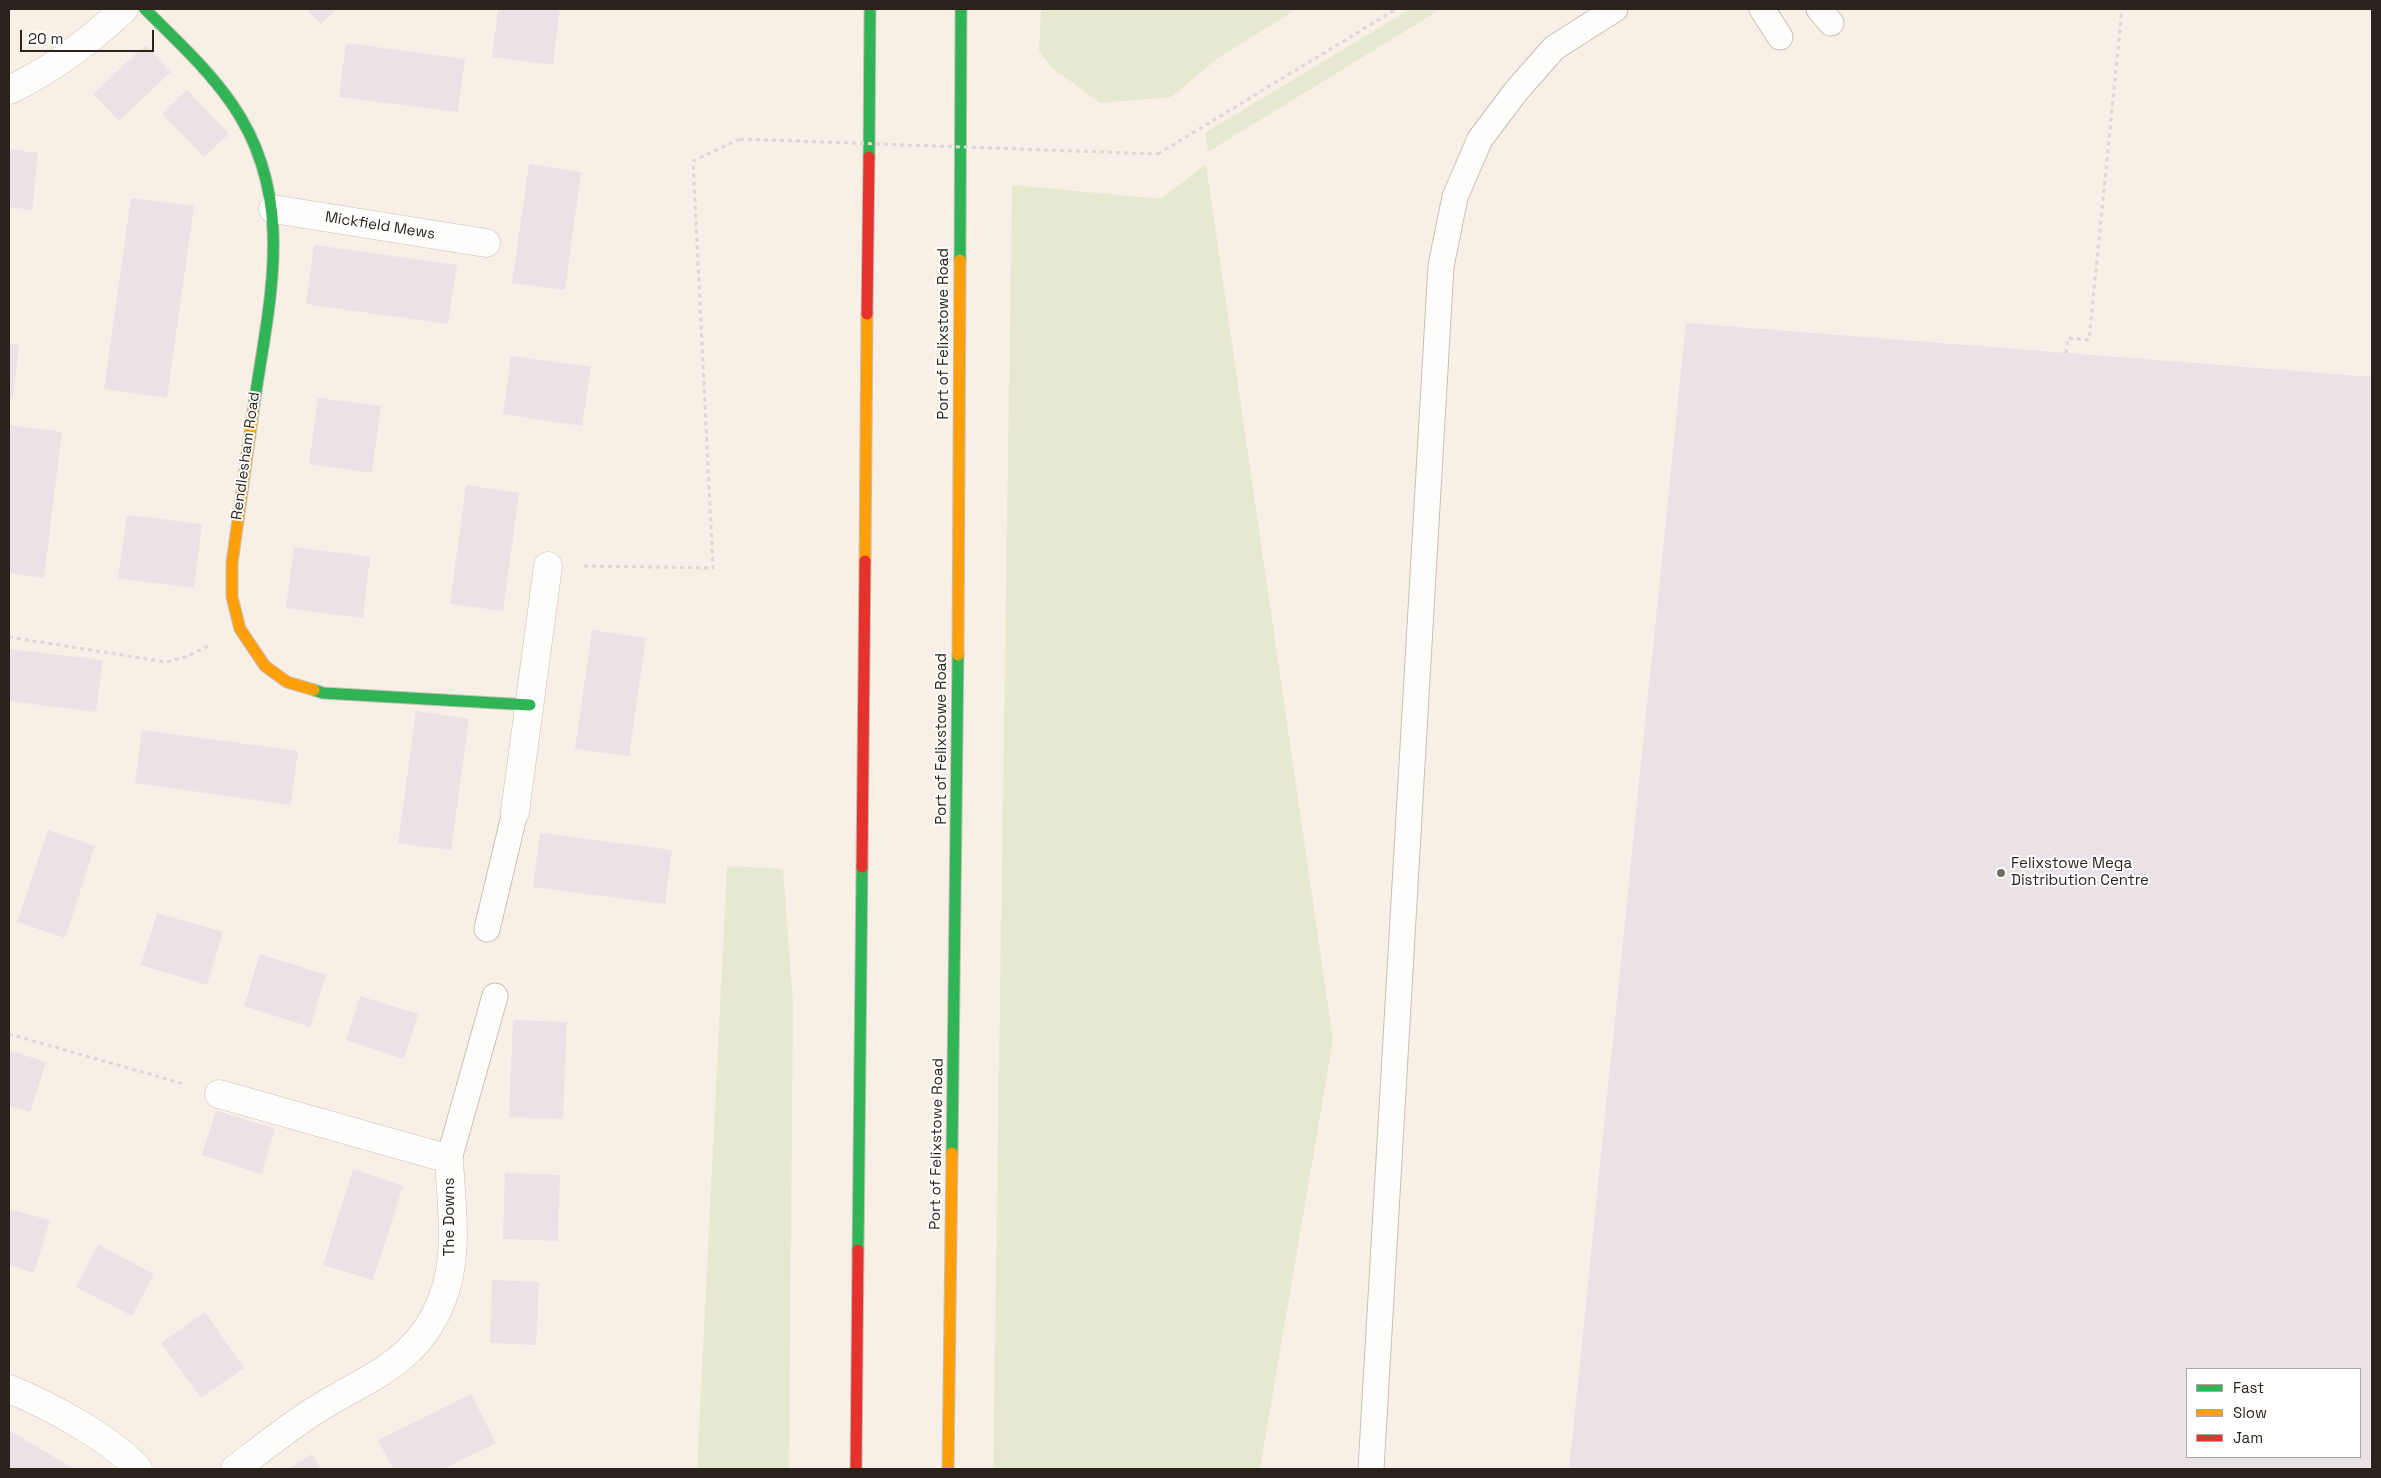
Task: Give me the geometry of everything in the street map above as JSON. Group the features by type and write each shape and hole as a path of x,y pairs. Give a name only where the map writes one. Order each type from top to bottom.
{"main road":[{"name":"Rendlesham Road","path":"145,9 222,90 249,132 264,170 273,209 275,251 232,563 232,597 240,629 266,666 287,682 323,693 530,705"},
{"path":"856,1469 870,9"},
{"name":"Port of Felixstowe Road","path":"948,1469 957,775 961,9"}],"street":[{"path":"9,90 57,61 100,31 124,9"},
{"name":"Mickfield Mews","path":"273,209 486,243"},
{"path":"515,812 548,566"},
{"name":"The Downs","path":"219,1094 449,1159 452,1245 446,1287 433,1320 418,1342 413,1349 385,1371 312,1413 235,1469"},
{"path":"9,1389 38,1401 81,1427 128,1457 138,1469"}],"lane":[{"path":"1371,1469 1441,266 1455,197 1480,139 1517,90 1554,48 1615,9"},
{"path":"1762,9 1780,37"},
{"path":"487,929 515,812"},
{"path":"449,1159 495,996"}],"path":[{"path":"548,566 713,568 693,161 740,138 1158,154 1396,9"},
{"path":"2066,353 2068,338 2089,340 2122,9"},
{"path":"9,637 166,662 186,657 240,629"},
{"path":"9,1034 219,1094"}],"green space":[{"path":"1041,9 1297,9 1218,58 1171,97 1100,103 1050,66 1039,51"},
{"path":"1410,9 1441,9 1208,152 1205,133"},
{"path":"1206,164 1333,1040 1260,1469 993,1469 1012,185 1161,199"},
{"path":"727,866 783,869 793,1002 789,1469 697,1469"}],"building":[{"path":"306,9 337,9 321,24"},
{"path":"498,9 560,9 553,65 492,57"},
{"path":"346,43 465,59 458,112 339,97"},
{"path":"145,45 171,72 119,121 93,94"},
{"path":"187,90 229,134 204,157 162,114"},
{"path":"9,149 38,153 32,210 9,207"},
{"path":"529,164 581,172 565,290 512,283"},
{"path":"131,198 194,206 167,398 104,389"},
{"path":"314,245 457,265 448,324 306,304"},
{"name":"Felixstowe Mega Distribution Centre","path":"1686,323 2372,377 2372,1450 2370,1469 1569,1469"},
{"path":"9,344 19,345 13,398 9,397"},
{"path":"511,356 591,367 582,426 503,414"},
{"path":"318,398 381,406 372,473 309,464"},
{"path":"9,425 62,432 44,578 9,573"},
{"path":"466,485 519,493 503,611 450,604"},
{"path":"127,515 202,524 194,588 118,578"},
{"path":"294,547 370,557 363,618 286,608"},
{"path":"592,630 646,638 629,756 575,749"},
{"path":"9,649 103,660 96,712 9,701"},
{"path":"416,711 469,719 451,850 398,843"},
{"path":"142,730 298,751 291,805 135,783"},
{"path":"48,830 95,846 65,938 17,922"},
{"path":"540,833 672,850 665,904 533,887"},
{"path":"157,913 223,932 207,985 141,965"},
{"path":"260,954 326,975 310,1027 244,1006"},
{"path":"360,996 418,1014 404,1059 346,1040"},
{"path":"513,1020 567,1022 563,1119 509,1117"},
{"path":"9,1050 46,1062 30,1112 9,1106"},
{"path":"216,1110 275,1129 261,1174 202,1155"},
{"path":"353,1169 403,1186 373,1280 323,1265"},
{"path":"505,1173 560,1175 558,1241 503,1239"},
{"path":"9,1209 50,1220 34,1273 9,1265"},
{"path":"98,1245 154,1274 132,1316 76,1287"},
{"path":"492,1280 539,1282 536,1345 490,1343"},
{"path":"205,1312 244,1368 201,1398 161,1343"},
{"path":"471,1394 496,1443 443,1469 393,1469 378,1440"},
{"path":"9,1430 74,1469 9,1469"},
{"path":"312,1454 321,1469 288,1469"}],"traffic: fast":[{"path":"145,9 202,66 223,91 253,141 266,178 272,216 271,293 253,412"},
{"path":"869,157 870,9"},
{"path":"960,260 961,9"},
{"path":"952,1153 958,655"},
{"path":"314,690 323,693 530,705"},
{"path":"858,1250 862,867"}],"traffic: slow":[{"path":"958,655 960,260"},
{"path":"865,561 867,314"},
{"path":"253,412 232,563 232,597 240,629 265,666 287,682 314,690"},
{"path":"948,1469 952,1153"}],"traffic: jam":[{"path":"867,314 869,157"},
{"path":"862,867 865,561"},
{"path":"856,1469 858,1250"}],"place":[{"name":"Felixstowe Mega Distribution Centre","path":"2001,873"}]}
